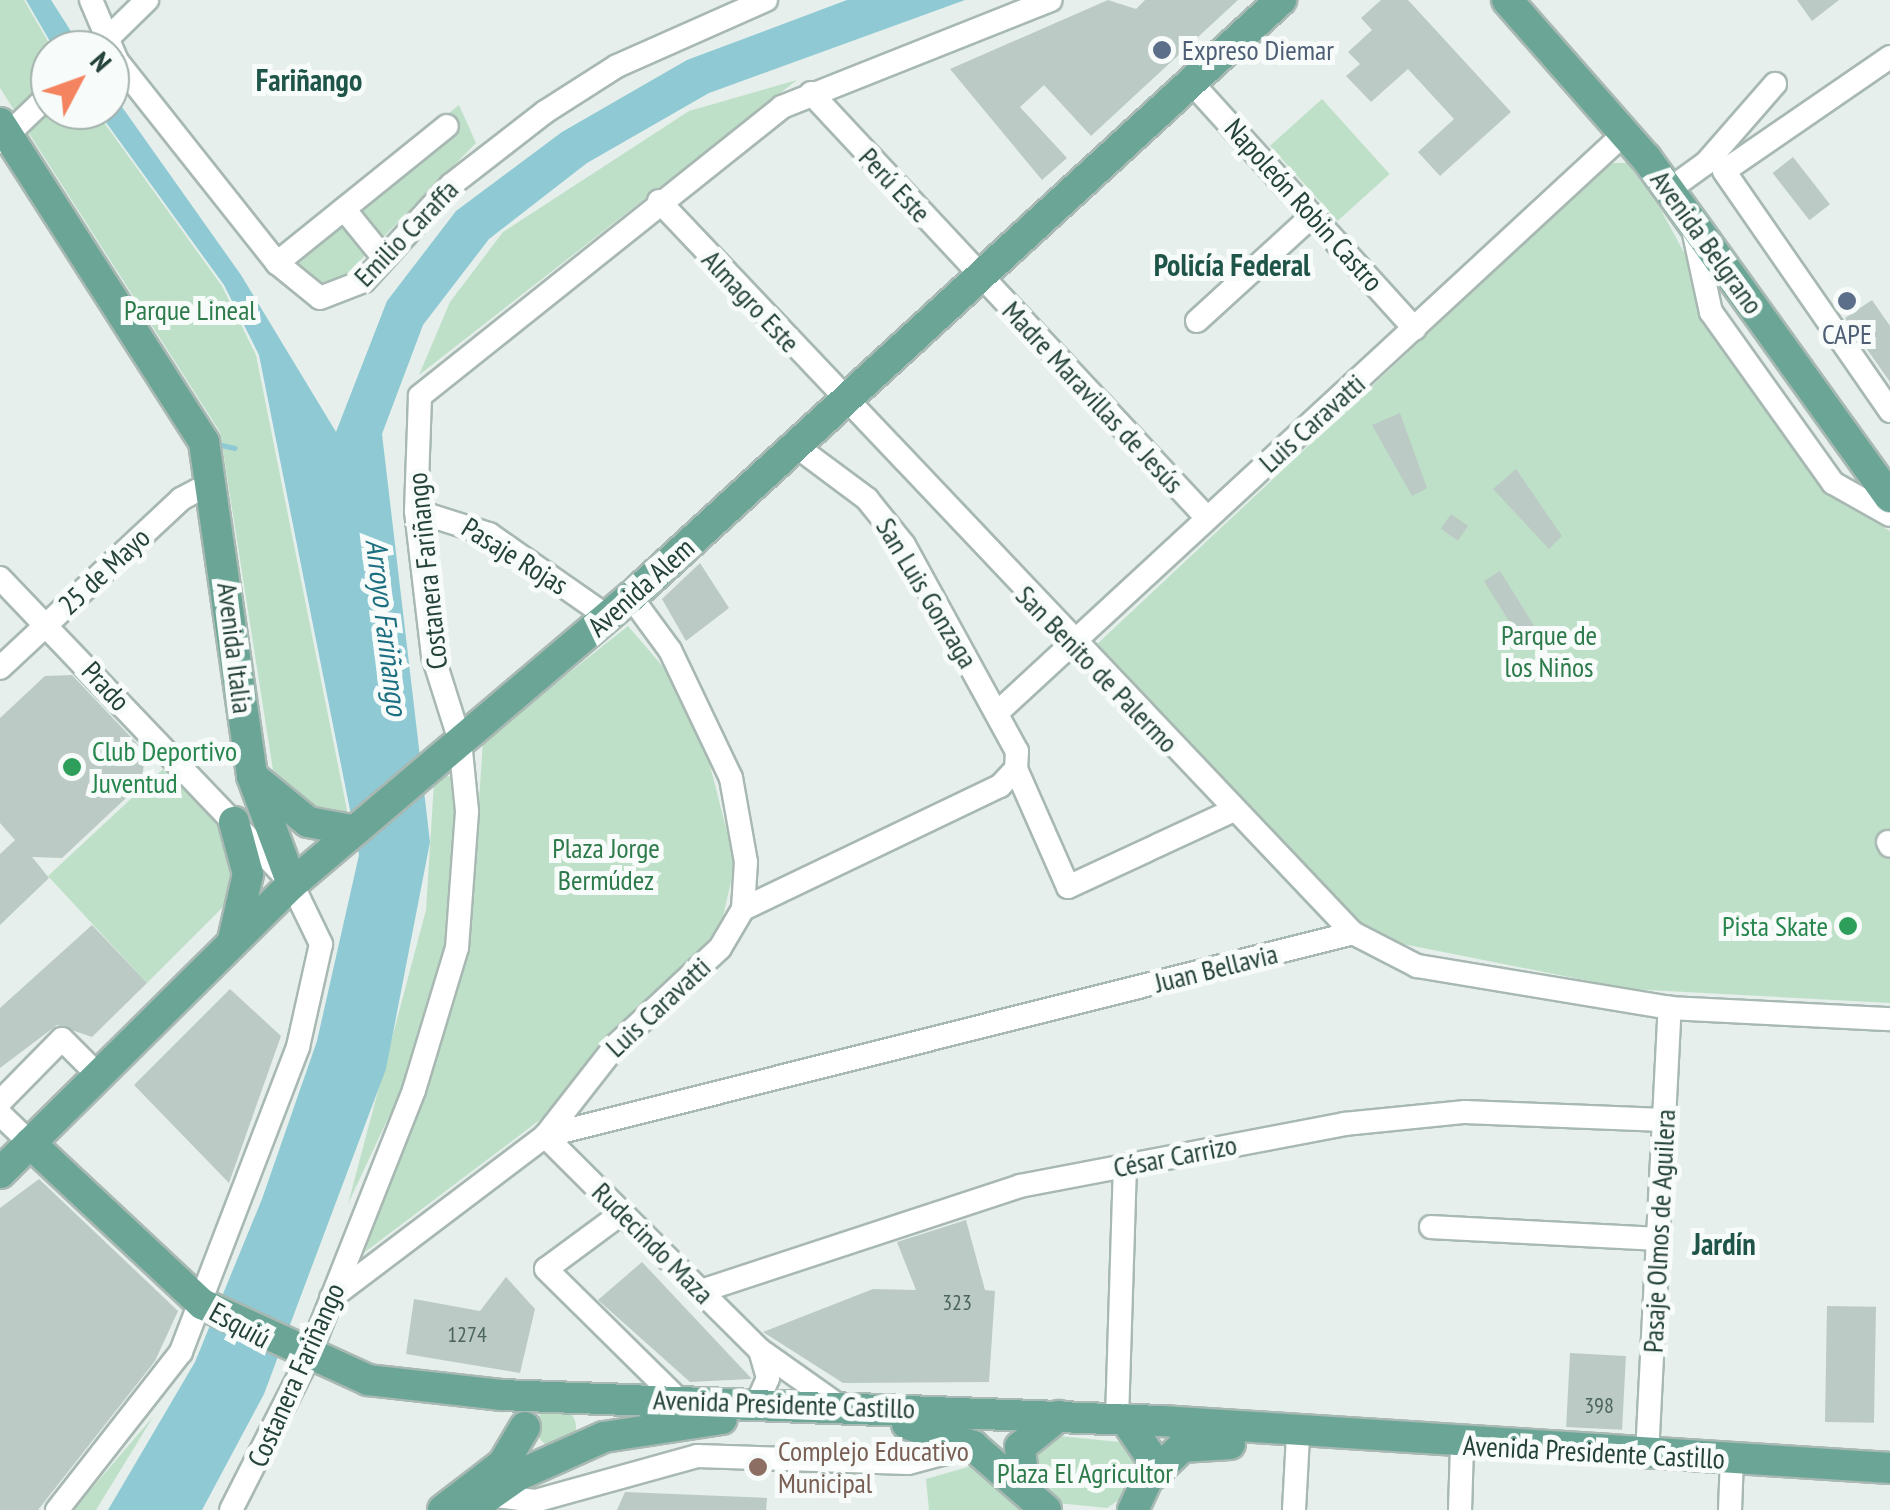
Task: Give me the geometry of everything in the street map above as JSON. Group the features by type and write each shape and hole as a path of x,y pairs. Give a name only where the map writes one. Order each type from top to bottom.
{"main road":[{"name":"Avenida Alem","path":"0,1173 351,830 620,607 1282,0"},
{"name":"Avenida Belgrano","path":"1507,0 1626,132 1670,189 1890,498"},
{"name":"Avenida Italia","path":"3,133 193,419 214,482 252,776 292,884"},
{"path":"252,776 308,822 351,830"},
{"path":"232,943 248,874 234,822"},
{"name":"Esquiú","path":"30,1143 208,1308 297,1354 368,1380 559,1396"},
{"path":"443,1510 503,1464 525,1427 531,1407 559,1396 587,1422 565,1454 532,1445 525,1427"},
{"name":"Avenida Presidente Castillo","path":"559,1396 1121,1419 1298,1436 1890,1468"},
{"path":"1035,1500 1020,1448 1060,1416"},
{"name":"Avenida Presidente Castillo","path":"479,1503 565,1454 650,1425 741,1418 922,1425 973,1446 1035,1500"},
{"path":"1121,1419 1149,1446 1141,1499"},
{"name":"Avenida Presidente Castillo","path":"1141,1499 1196,1442 1298,1436"}],"street":[{"name":"Emilio Caraffa","path":"91,0 98,30"},
{"path":"117,30 148,0"},
{"name":"Emilio Caraffa","path":"130,81 299,288 341,297 452,185 544,112 617,66 766,0"},
{"name":"Costanera Fariñango","path":"231,1510 297,1354 331,1298 414,1090 458,948 467,811 448,750 416,511 415,416 433,376 658,201 811,94 1051,0"},
{"path":"1890,57 1724,170 1890,411"},
{"name":"Napoleón Robin Castro","path":"1192,82 1416,329"},
{"path":"1670,189 1775,84"},
{"name":"Perú Este","path":"811,94 980,276"},
{"path":"3,133 30,111"},
{"path":"277,264 447,126"},
{"name":"Luis Caravatti","path":"998,712 1626,132"},
{"path":"1724,136 1740,159"},
{"name":"Almagro Este","path":"658,201 844,402"},
{"path":"344,209 383,257"},
{"path":"1196,321 1312,216"},
{"path":"1692,220 1711,312 1833,483 1890,515"},
{"name":"Madre Maravillas de Jesús","path":"980,276 1207,518"},
{"name":"San Benito de Palermo","path":"844,402 1353,933"},
{"name":"San Luis Gonzaga","path":"796,446 888,520 998,712 1016,769 1068,887 1234,810"},
{"name":"25 de Mayo","path":"0,668 182,500 214,482"},
{"name":"Pasaje Rojas","path":"416,511 489,534 620,607 670,650 731,778 746,862 743,909"},
{"name":"Prado","path":"0,578 292,884"},
{"path":"743,909 1000,786 1016,769"},
{"name":"Avenida Italia","path":"57,1510 152,1400 208,1308 317,976 319,928 292,884"},
{"name":"Luis Caravatti","path":"331,1298 544,1136 590,1073 720,948 743,909"},
{"path":"1353,933 1417,966 1670,1008 1890,1019"},
{"name":"Juan Bellavia","path":"544,1136 1353,933"},
{"name":"Pasaje Olmos de Aguilera","path":"1648,1455 1670,1008"},
{"path":"0,1102 62,1040 98,1075"},
{"name":"Esquiú","path":"0,1114 30,1143"},
{"name":"César Carrizo","path":"702,1291 932,1211 1126,1165 1403,1114 1664,1120"},
{"name":"Rudecindo Maza","path":"544,1136 760,1350 840,1406"},
{"path":"1121,1419 1126,1165"},
{"path":"622,1213 546,1269 679,1400"},
{"path":"1432,1227 1658,1239"},
{"path":"757,1403 768,1378 760,1350"},
{"path":"1294,1510 1298,1436"},
{"path":"1460,1510 1462,1445"},
{"path":"479,1503 535,1501 622,1472 697,1456 908,1463 973,1446"},
{"path":"565,1454 622,1472"},
{"path":"1730,1510 1732,1459"}],"green space":[{"name":"Parque Lineal","path":"0,0 24,0 41,30 30,30 30,130 109,130 222,286 256,355 348,815 332,821 275,783 220,432 0,88"},
{"path":"797,80 419,375 450,302 503,232 689,111"},
{"path":"1322,99 1390,174 1338,221 1270,146"},
{"path":"459,105 476,143 339,282 318,282 296,266 280,246"},
{"name":"Parque de los Niños","path":"1610,163 1628,163 1661,210 1694,271 1699,314 1828,495 1890,531 1890,1003 1629,989 1383,940 1358,925 1095,646"},
{"name":"Plaza Jorge Bermúdez","path":"628,626 671,676 707,754 735,863 721,926 541,1119 365,1252 469,950 483,741"},
{"path":"163,769 219,826 234,882 222,908 147,983 48,876"},
{"path":"443,773 452,778 455,813 447,947 403,1086 348,1204 426,910 434,782"},
{"path":"556,1407 570,1413 576,1427 570,1441 556,1447 542,1441 536,1427 542,1413"},
{"path":"153,1417 96,1510 73,1510"},
{"name":"Plaza El Agricultor","path":"1049,1435 1130,1443 1140,1453 1134,1490 1107,1508 1057,1503 1039,1490 1029,1451"},
{"path":"975,1465 1027,1510 929,1510 926,1479"}],"water":[{"path":"26,0 51,0 70,30 43,30"},
{"name":"Arroyo Fariñango","path":"847,0 965,0 709,93 587,163 489,239 423,325 382,434 430,842 386,1069 264,1394 202,1510 108,1510 195,1362 262,1199 317,1041 359,855 259,355 224,285 112,130 130,130 130,118 241,275 336,432 387,301 456,211 562,132 687,60"}],"building":[{"path":"1108,0 1136,9 1145,0 1238,0 1091,136 1044,85 1020,107 1067,158 1042,180 950,69"},
{"path":"1381,0 1408,0 1511,112 1440,176 1418,152 1454,119 1408,69 1371,102 1346,76 1360,64 1348,52 1372,30 1361,18"},
{"path":"1797,0 1839,0 1812,21"},
{"path":"1793,157 1830,204 1809,220 1773,173"},
{"path":"1872,300 1890,326 1890,382 1845,318"},
{"path":"1400,413 1427,488 1412,496 1372,425"},
{"path":"1516,469 1562,536 1549,549 1493,489"},
{"path":"1451,514 1468,526 1458,541 1441,529"},
{"path":"700,563 729,608 686,641 662,599"},
{"path":"1500,571 1536,629 1520,639 1484,581"},
{"name":"Club Deportivo Juventud","path":"72,675 145,752 142,783 62,858 32,857 49,878 0,925 0,854 15,840 0,823 0,718 45,676"},
{"path":"92,925 147,983 92,1037 57,1025 0,1068 0,1008"},
{"path":"230,989 281,1036 229,1183 134,1085"},
{"path":"39,1179 178,1311 155,1361 38,1510 0,1510 0,1208"},
{"path":"966,1220 985,1290 995,1291 989,1382 843,1383 763,1332 873,1289 916,1290 897,1242"},
{"path":"642,1262 751,1379 690,1382 598,1300"},
{"path":"506,1277 535,1309 520,1373 406,1354 414,1299 480,1311"},
{"path":"1827,1306 1876,1307 1874,1423 1825,1422"},
{"path":"1570,1353 1626,1356 1622,1430 1566,1427"},
{"path":"625,1492 767,1498 766,1510 617,1510"}],"waterway":[{"path":"217,444 235,448"}],"place":[{"name":"Expreso Diemar","path":"1162,50"},
{"name":"CAPE","path":"1847,301"},
{"name":"Club Deportivo Juventud","path":"72,767"},
{"name":"Pista Skate","path":"1848,926"},
{"name":"Complejo Educativo Municipal","path":"758,1467"}],"district":[{"name":"Fariñango","path":"309,80"},
{"name":"Policía Federal","path":"1232,265"},
{"name":"Jardín","path":"1724,1244"}]}
